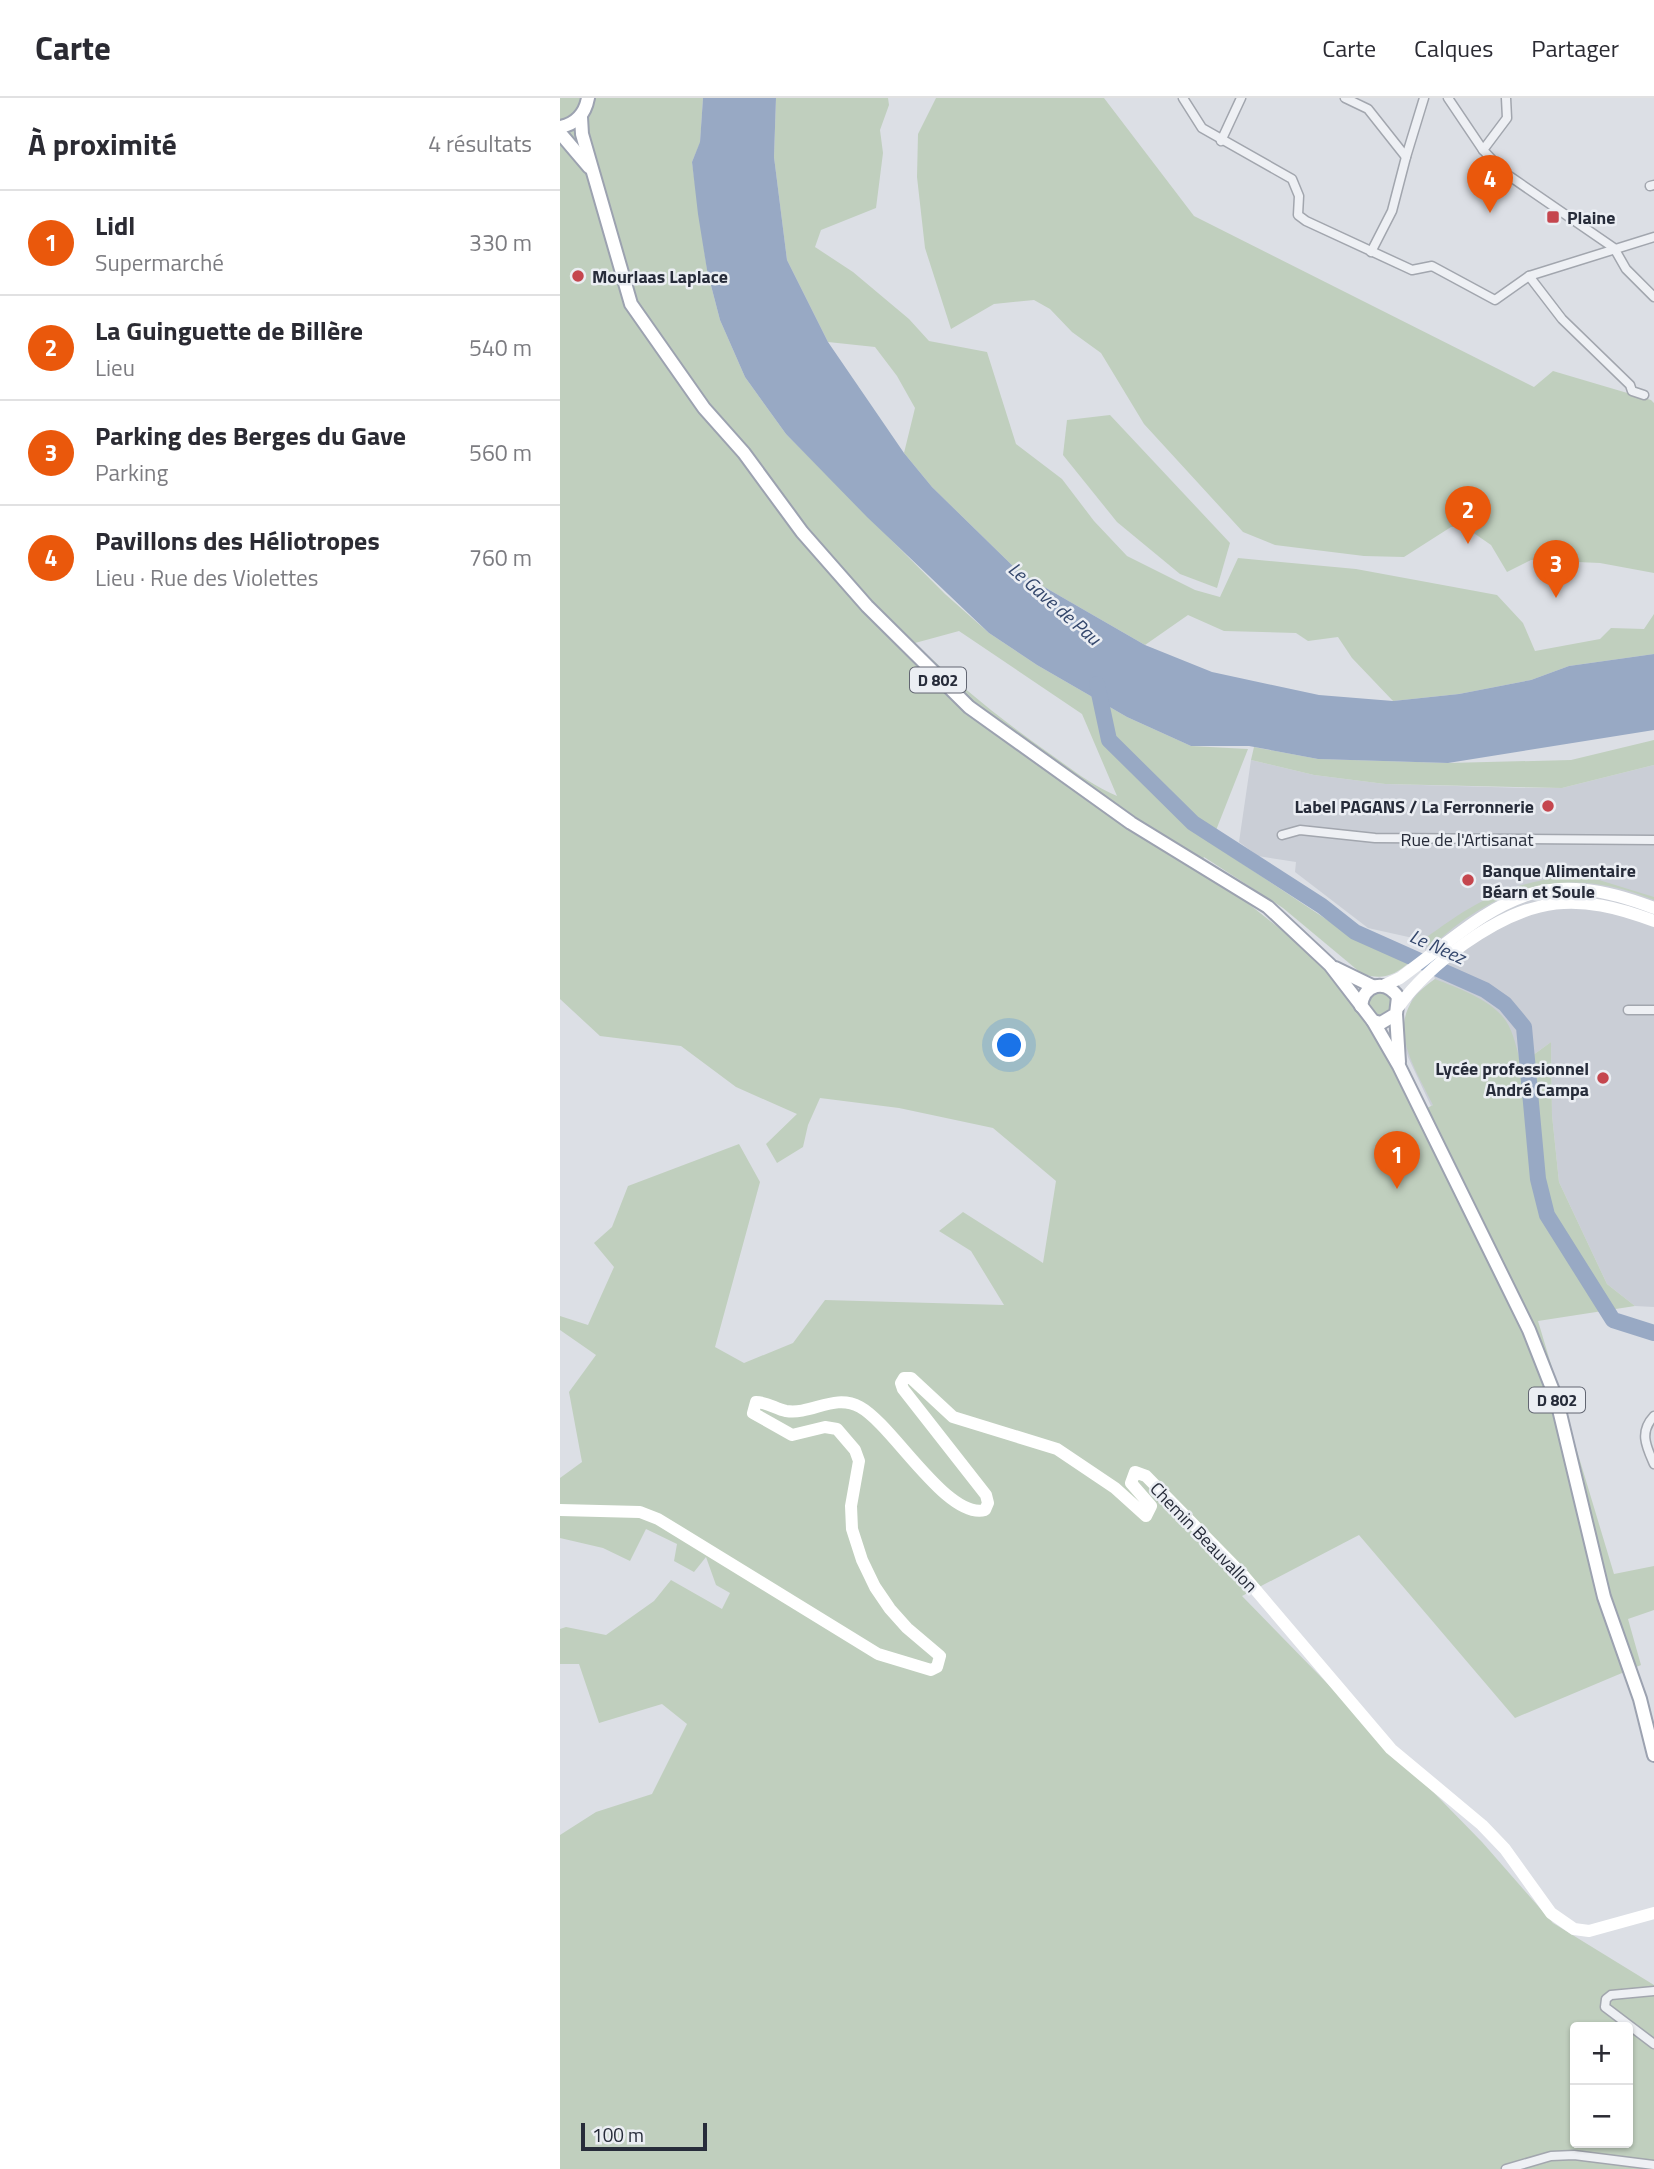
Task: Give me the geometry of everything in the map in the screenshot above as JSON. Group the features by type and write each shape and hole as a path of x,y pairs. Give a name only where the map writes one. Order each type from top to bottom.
{"main road":[{"path":"588,98 581,117 594,174"},
{"path":"560,127 581,117"},
{"name":"D 802","path":"560,133 594,174 619,270 631,304 704,408 744,453 802,532 867,606 934,676 979,715 1131,823 1259,901 1330,965 1361,1006"},
{"path":"1417,973 1390,1020 1373,1021 1361,1006 1366,991 1417,973 1489,910 1538,892 1590,889 1625,897 1654,908"},
{"path":"1436,957 1494,923 1542,904 1588,902 1622,909 1654,921"},
{"name":"D 802","path":"1330,965 1378,986"},
{"path":"1378,986 1393,990 1398,1010"},
{"name":"D 802","path":"1398,1010 1399,1066"},
{"name":"D 802","path":"1373,1021 1399,1066 1528,1330 1557,1401 1604,1597 1640,1699 1654,1755"},
{"name":"Chemin Beauvallon","path":"560,1510 640,1512 658,1519 878,1654 931,1670 937,1667 940,1656 890,1609 875,1587 859,1550 852,1529 851,1506 859,1461 855,1450 837,1429 825,1427 792,1434 753,1413 756,1402 786,1411 827,1402 847,1402 860,1407 896,1437 918,1470 940,1490 971,1509 985,1510 988,1503 986,1494 903,1390 901,1383 904,1378 911,1378 953,1418 1057,1449 1115,1488 1146,1516 1150,1513 1151,1506 1131,1483 1135,1472 1146,1476 1242,1575 1391,1749 1482,1825 1505,1849 1551,1913 1563,1923 1589,1931 1654,1913"}],"street":[{"path":"1182,98 1202,128 1221,142 1292,178 1299,196 1296,207 1298,215 1306,221 1412,270 1432,265 1495,300 1529,276 1654,237"},
{"path":"1221,142 1241,98"},
{"path":"1345,98 1368,109 1406,156"},
{"path":"1371,252 1392,211 1424,98"},
{"path":"1448,98 1483,150 1505,173 1614,248 1626,269 1654,297"},
{"path":"1483,150 1507,118 1506,98"},
{"path":"1529,276 1562,320 1630,385 1632,391 1644,395"},
{"name":"Rue de l'Artisanat","path":"1282,835 1300,830 1375,838 1654,840"},
{"path":"1628,1010 1654,1010"},
{"path":"1654,1416 1646,1428 1644,1438 1654,1464"},
{"path":"1654,1991 1611,1995 1606,1999 1605,2007 1654,2044"},
{"path":"1506,2169 1552,2156 1574,2155 1654,2165"}],"shaded area":[{"path":"1251,760 1314,775 1385,784 1529,788 1562,788 1654,765 1654,1307 1635,1306 1607,1284 1559,1182 1552,1115 1551,1042 1521,1064 1431,1106 1408,1057 1401,1033 1413,996 1435,979 1422,940 1368,928 1295,872 1296,862 1258,856 1239,842"}],"green space":[{"path":"560,98 703,98 700,143 692,162 707,270 720,320 745,377 786,434 945,594 989,633 1037,665 1127,717 1191,746 1248,749 1211,843 1347,933 1410,962 1387,976 1375,977 1361,973 1283,908 1204,857 1200,865 1368,999 1377,992 1386,992 1391,998 1390,1010 1379,1016 1427,1108 1433,1105 1409,1055 1404,1023 1408,1008 1418,993 1435,979 1474,996 1500,1014 1511,1031 1521,1064 1551,1042 1552,1115 1559,1182 1607,1284 1635,1306 1538,1321 1614,1574 1654,1566 1654,1610 1628,1619 1641,1665 1515,1718 1359,1535 1242,1596 1482,1842 1553,1923 1654,1985 1654,2169 560,2169 560,1835 596,1812 652,1794 687,1724 662,1704 599,1723 579,1664 560,1664 560,1629 566,1627 606,1635 654,1601 671,1580 722,1609 730,1593 716,1585 706,1557 694,1572 674,1561 677,1544 646,1529 630,1561 603,1548 560,1538 560,1478 582,1462 569,1392 596,1355 560,1330 560,1316 588,1325 614,1267 594,1243 612,1227 628,1186 739,1144 760,1182 715,1347 744,1363 793,1343 825,1300 1004,1305 971,1251 939,1231 963,1212 1043,1263 1056,1181 993,1128 899,1108 820,1098 808,1125 803,1147 777,1163 766,1144 797,1114 736,1087 681,1046 600,1036 560,999","holes":["959,631 1082,714 1117,796 1084,778 1017,730 915,643"]},
{"path":"776,98 888,98 889,105 880,130 883,153 876,208 821,230 815,247 853,272 909,319 929,341 987,352 1016,444 1062,479 1094,521 1127,556 1195,590 1220,597 1238,558 1356,569 1497,595 1523,623 1535,651 1600,639 1611,628 1644,629 1654,614 1654,654 1569,666 1531,680 1459,694 1393,701 1352,658 1338,637 1308,641 1296,633 1224,631 1188,615 1145,645 1020,573 932,487 904,453 915,408 897,376 875,347 828,342 787,260 774,157"},
{"path":"936,98 1104,98 1194,216 1534,387 1553,371 1651,400 1654,403 1654,573 1600,563 1531,560 1507,572 1491,545 1465,527 1451,527 1404,557 1364,556 1275,545 1243,532 1144,424 1101,353 1072,332 1050,309 1034,300 994,304 951,329 925,248 917,177 918,134"},
{"path":"1110,415 1230,543 1217,588 1180,574 1117,522 1063,455 1067,420"},
{"path":"1654,740 1654,765 1562,788 1385,784 1314,775 1251,760 1254,747 1318,759 1448,763 1571,760"},
{"path":"1568,876 1599,880 1654,897 1654,900 1622,889 1592,883 1534,887 1481,909 1455,926 1430,948 1424,939 1491,897 1526,884"}],"water":[{"name":"Le Gave de Pau","path":"703,98 776,98 774,157 787,260 828,342 904,453 932,487 1020,573 1145,645 1212,672 1319,695 1393,701 1459,694 1531,680 1569,666 1654,654 1654,730 1448,763 1318,759 1249,746 1191,746 1127,717 1037,665 989,633 867,517 786,434 745,377 720,320 707,270 698,214 692,162 700,142"}],"waterway":[{"name":"Le Neez","path":"1097,684 1109,740 1193,823 1322,906 1355,932 1485,990 1505,1004 1524,1027 1538,1179 1547,1215 1613,1320 1654,1333"}],"place":[{"name":"Pavillons des Héliotropes","path":"1490,213"},
{"name":"Plaine","path":"1553,217"},
{"name":"Mourlaas Laplace","path":"578,276"},
{"name":"La Guinguette de Billère","path":"1468,544"},
{"name":"Parking des Berges du Gave","path":"1556,598"},
{"name":"Label PAGANS / La Ferronnerie","path":"1548,806"},
{"name":"Banque Alimentaire Béarn et Soule","path":"1468,880"},
{"name":"Lycée professionnel André Campa","path":"1603,1078"},
{"name":"Lidl","path":"1397,1189"}]}
